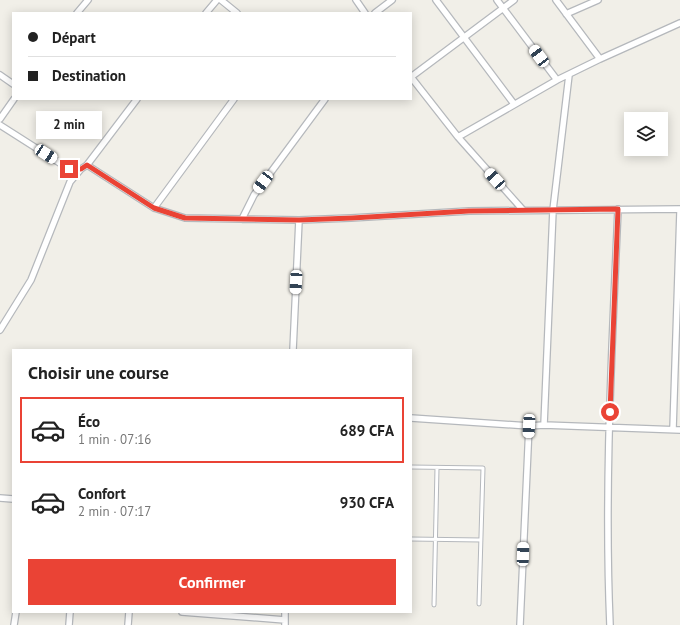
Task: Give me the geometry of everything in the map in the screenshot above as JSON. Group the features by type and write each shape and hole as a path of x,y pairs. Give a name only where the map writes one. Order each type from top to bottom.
{"street":[{"path":"78,12 88,0"},
{"path":"207,12 217,0"},
{"path":"221,0 236,12"},
{"path":"356,0 364,12"},
{"path":"376,12 392,0"},
{"path":"436,0 514,104"},
{"path":"497,0 557,80"},
{"path":"412,76 514,0"},
{"path":"556,0 600,59"},
{"path":"566,14 598,0"},
{"path":"458,137 557,80 680,23"},
{"path":"0,75 12,83"},
{"path":"544,425 553,210 569,75"},
{"path":"412,78 458,137 523,210"},
{"path":"0,119 13,100"},
{"path":"1,327 32,280 70,182 81,169 87,165 136,100"},
{"path":"154,208 233,100"},
{"path":"242,219 254,195 324,100"},
{"path":"0,125 69,169 81,169"},
{"path":"87,165 154,208 185,218 299,220 469,211 680,209"},
{"path":"69,169 70,182"},
{"path":"610,625 608,531 610,427 618,209"},
{"path":"673,429 677,376 680,212"},
{"path":"293,349 299,220"},
{"path":"412,418 529,426 544,425 680,430"},
{"path":"520,625 529,426"},
{"path":"0,498 12,499"},
{"path":"14,625 16,613"},
{"path":"69,625 70,613"},
{"path":"128,625 129,613"},
{"path":"192,613 285,622"}],"lane":[{"path":"412,467 483,468 479,604"},
{"path":"434,605 437,468"},
{"path":"412,539 481,540"}],"route":[{"path":"69,169 81,169 87,165 154,208 185,218 299,220 469,211 618,209 610,412"}]}
